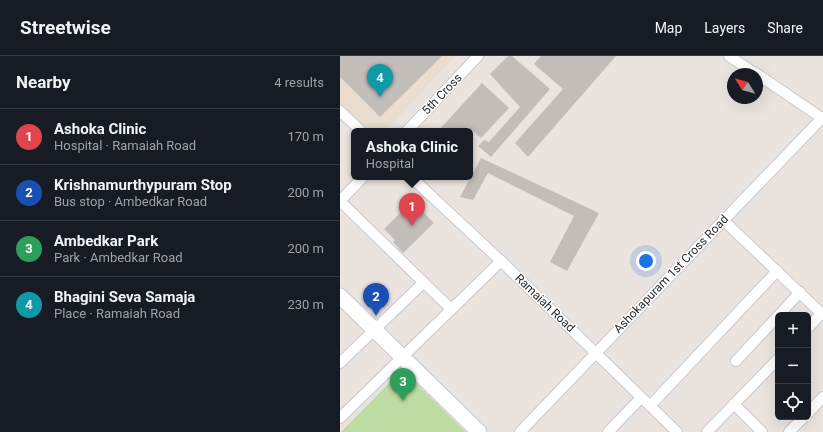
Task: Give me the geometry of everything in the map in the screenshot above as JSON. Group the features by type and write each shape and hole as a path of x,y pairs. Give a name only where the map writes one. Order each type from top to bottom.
{"street":[{"name":"5th Cross","path":"410,128 478,56"},
{"path":"729,56 748,68"},
{"path":"763,78 821,119"},
{"path":"340,111 358,128"},
{"name":"Ashokapuram 1st Cross Road","path":"520,432 821,119"},
{"path":"360,180 340,201 451,309"},
{"name":"Ramaiah Road","path":"413,180 501,261 677,432"},
{"path":"723,220 822,314 811,325"},
{"path":"340,418 501,261"},
{"path":"650,406 777,271"},
{"path":"340,363 423,283"},
{"path":"781,312 800,292"},
{"path":"340,296 479,432"},
{"path":"736,361 775,318"},
{"path":"707,432 775,362"},
{"path":"811,409 823,397"},
{"path":"608,432 641,398"},
{"path":"734,404 762,432"},
{"path":"790,432 801,420"}],"shaded area":[{"path":"340,56 455,56 388,128 364,128 340,104"}],"green space":[{"path":"402,370 466,432 341,432"}],"building":[{"path":"340,56 442,56 380,117 340,77"},
{"path":"508,56 512,56 550,89 491,157 478,146 484,140 489,142 520,107 490,74"},
{"path":"541,56 616,56 528,157 515,143 563,89 534,64"},
{"path":"482,83 509,108 481,138 473,131 473,128 441,128"},
{"path":"481,158 599,213 567,271 550,262 574,216 488,173 473,200 460,197 469,180 473,180 473,173"},
{"path":"412,201 434,223 403,253 393,242 395,240 384,229"}],"place":[{"name":"Bhagini Seva Samaja","path":"380,97"},
{"name":"Ashoka Clinic","path":"412,226"},
{"name":"Krishnamurthypuram Stop","path":"376,316"},
{"name":"Ambedkar Park","path":"403,401"}]}
